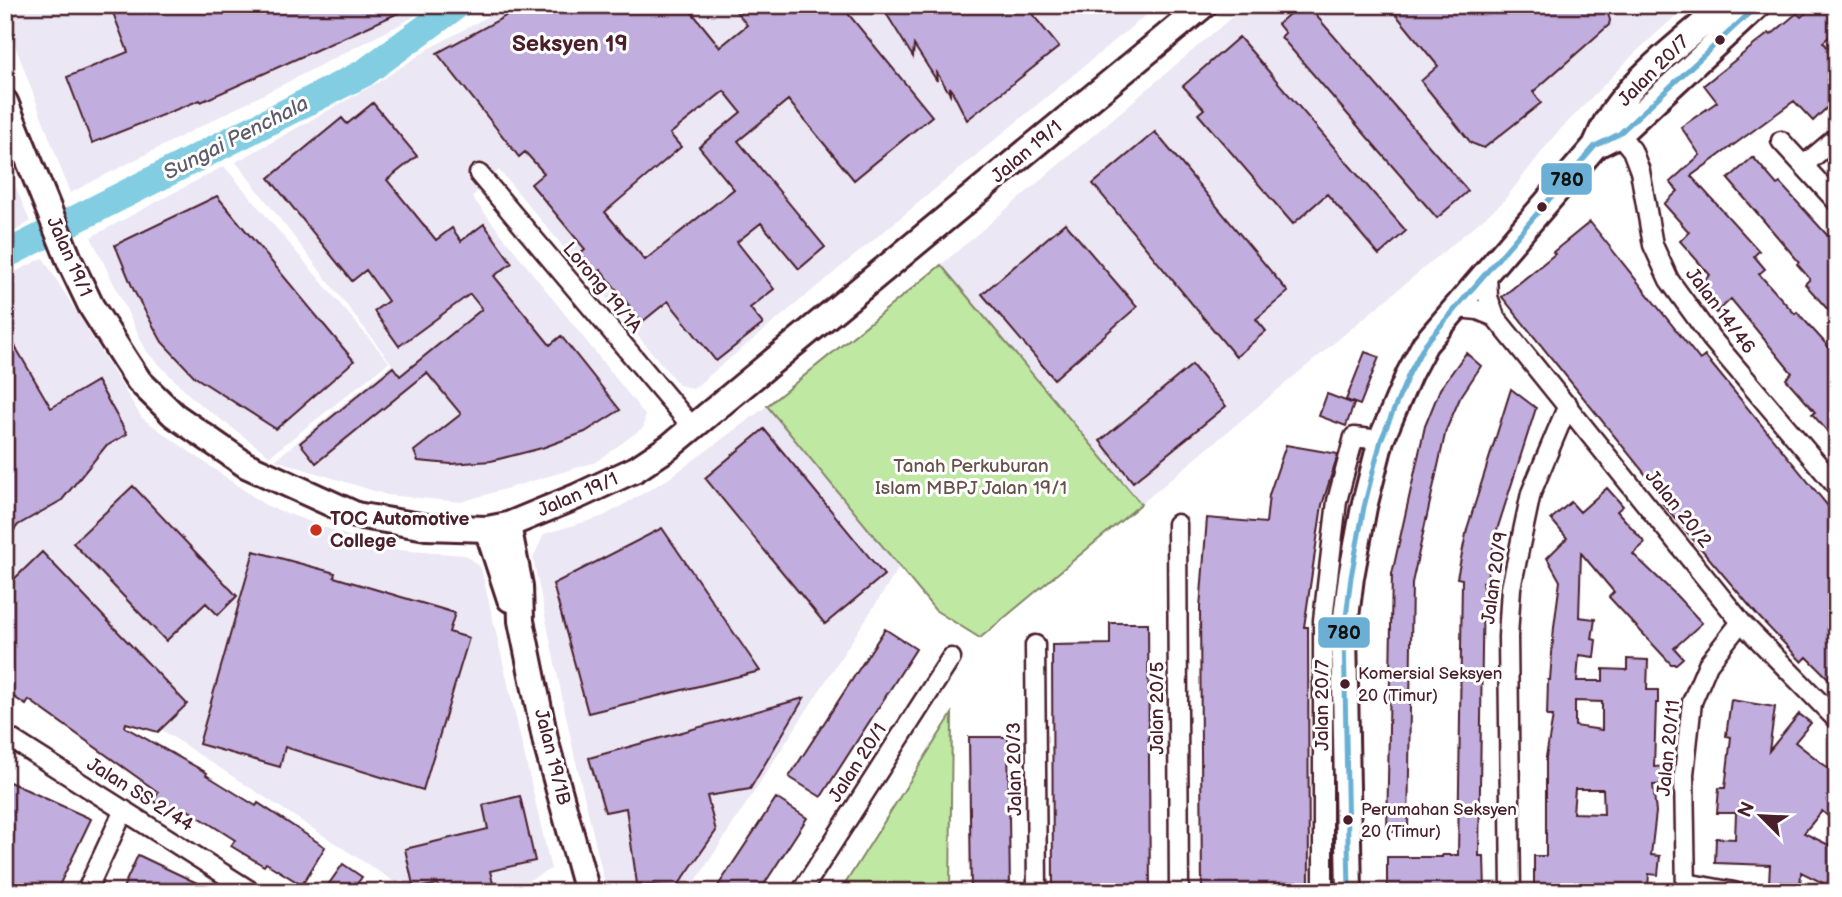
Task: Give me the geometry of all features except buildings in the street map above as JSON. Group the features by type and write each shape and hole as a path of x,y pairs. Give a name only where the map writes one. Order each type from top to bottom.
{"street":[{"name":"Jalan 19/1","path":"5,102 70,262 91,306 139,381 174,415 246,466 356,515 426,527 497,527 636,470 694,429 1203,5"},
{"name":"Jalan 20/7","path":"1349,892 1344,633 1350,578 1381,440 1425,344 1595,146 1607,120 1631,91 1667,55 1725,5"},
{"name":"Jalan 20/7","path":"1595,146 1619,134 1758,5"},
{"name":"Jalan 14/46","path":"1619,134 1632,150 1640,171 1653,245 1669,280 1711,338 1837,487"},
{"path":"1804,165 1837,138"},
{"path":"1782,141 1837,202"},
{"name":"Lorong 19/1A","path":"479,174 694,429"},
{"name":"Jalan 20/2","path":"1487,273 1489,298 1495,317 1741,622 1837,720"},
{"path":"1457,308 1478,310 1495,317"},
{"name":"Jalan 20/9","path":"1511,892 1508,637 1511,588 1531,493 1568,405"},
{"name":"Jalan 20/7","path":"1323,892 1322,620 1337,501 1353,437 1381,440"},
{"name":"Jalan 20/5","path":"1177,524 1179,892"},
{"name":"Jalan 19/1B","path":"497,527 504,585 521,621 546,743 587,892"},
{"name":"Jalan 20/11","path":"1686,888 1684,774 1692,702 1708,664 1741,622"},
{"name":"Jalan 20/3","path":"1035,645 1037,892"},
{"name":"Jalan 20/1","path":"801,892 951,658"},
{"name":"Jalan SS 2/44","path":"5,734 253,892"},
{"path":"86,892 124,810"},
{"path":"1686,888 1734,892"}],"shaded area":[{"path":"5,5 433,5 401,24 70,193 5,18"},
{"path":"509,5 1158,5 693,389 679,385 499,170 472,197 645,415 644,427 596,462 461,502 387,495 275,460 392,364 236,162 377,83 430,48"},
{"path":"1246,5 1688,5 1637,51 1555,135 1502,203 1141,504 941,265"},
{"path":"5,160 30,222 5,237"},
{"path":"224,166 389,362 270,456 193,399 147,352 91,237"},
{"path":"43,258 142,418 265,505 359,540 397,550 466,555 481,568 551,869 506,892 410,892 5,625 5,277"},
{"path":"767,406 899,568 689,892 607,892 574,754 533,558 544,534 604,516 668,479"}],"green space":[{"name":"Tanah Perkuburan Islam MBPJ Jalan 19/1","path":"941,265 1141,504 980,638 935,610 767,406"},
{"path":"952,714 950,892 840,892"}],"waterway":[{"name":"Sungai Penchala","path":"5,255 364,73 457,5"}],"transit line":[{"name":"780","path":"1349,892 1344,633 1364,507 1381,440 1409,374 1425,344 1595,146 1619,134 1758,5"}],"place":[{"name":"TOC Automotive College","path":"316,530"},
{"name":"Komersial Seksyen 20 (Timur)","path":"1345,684"},
{"name":"Perumahan Seksyen 20 (Timur)","path":"1348,820"}],"district":[{"name":"Seksyen 19","path":"570,44"}]}
